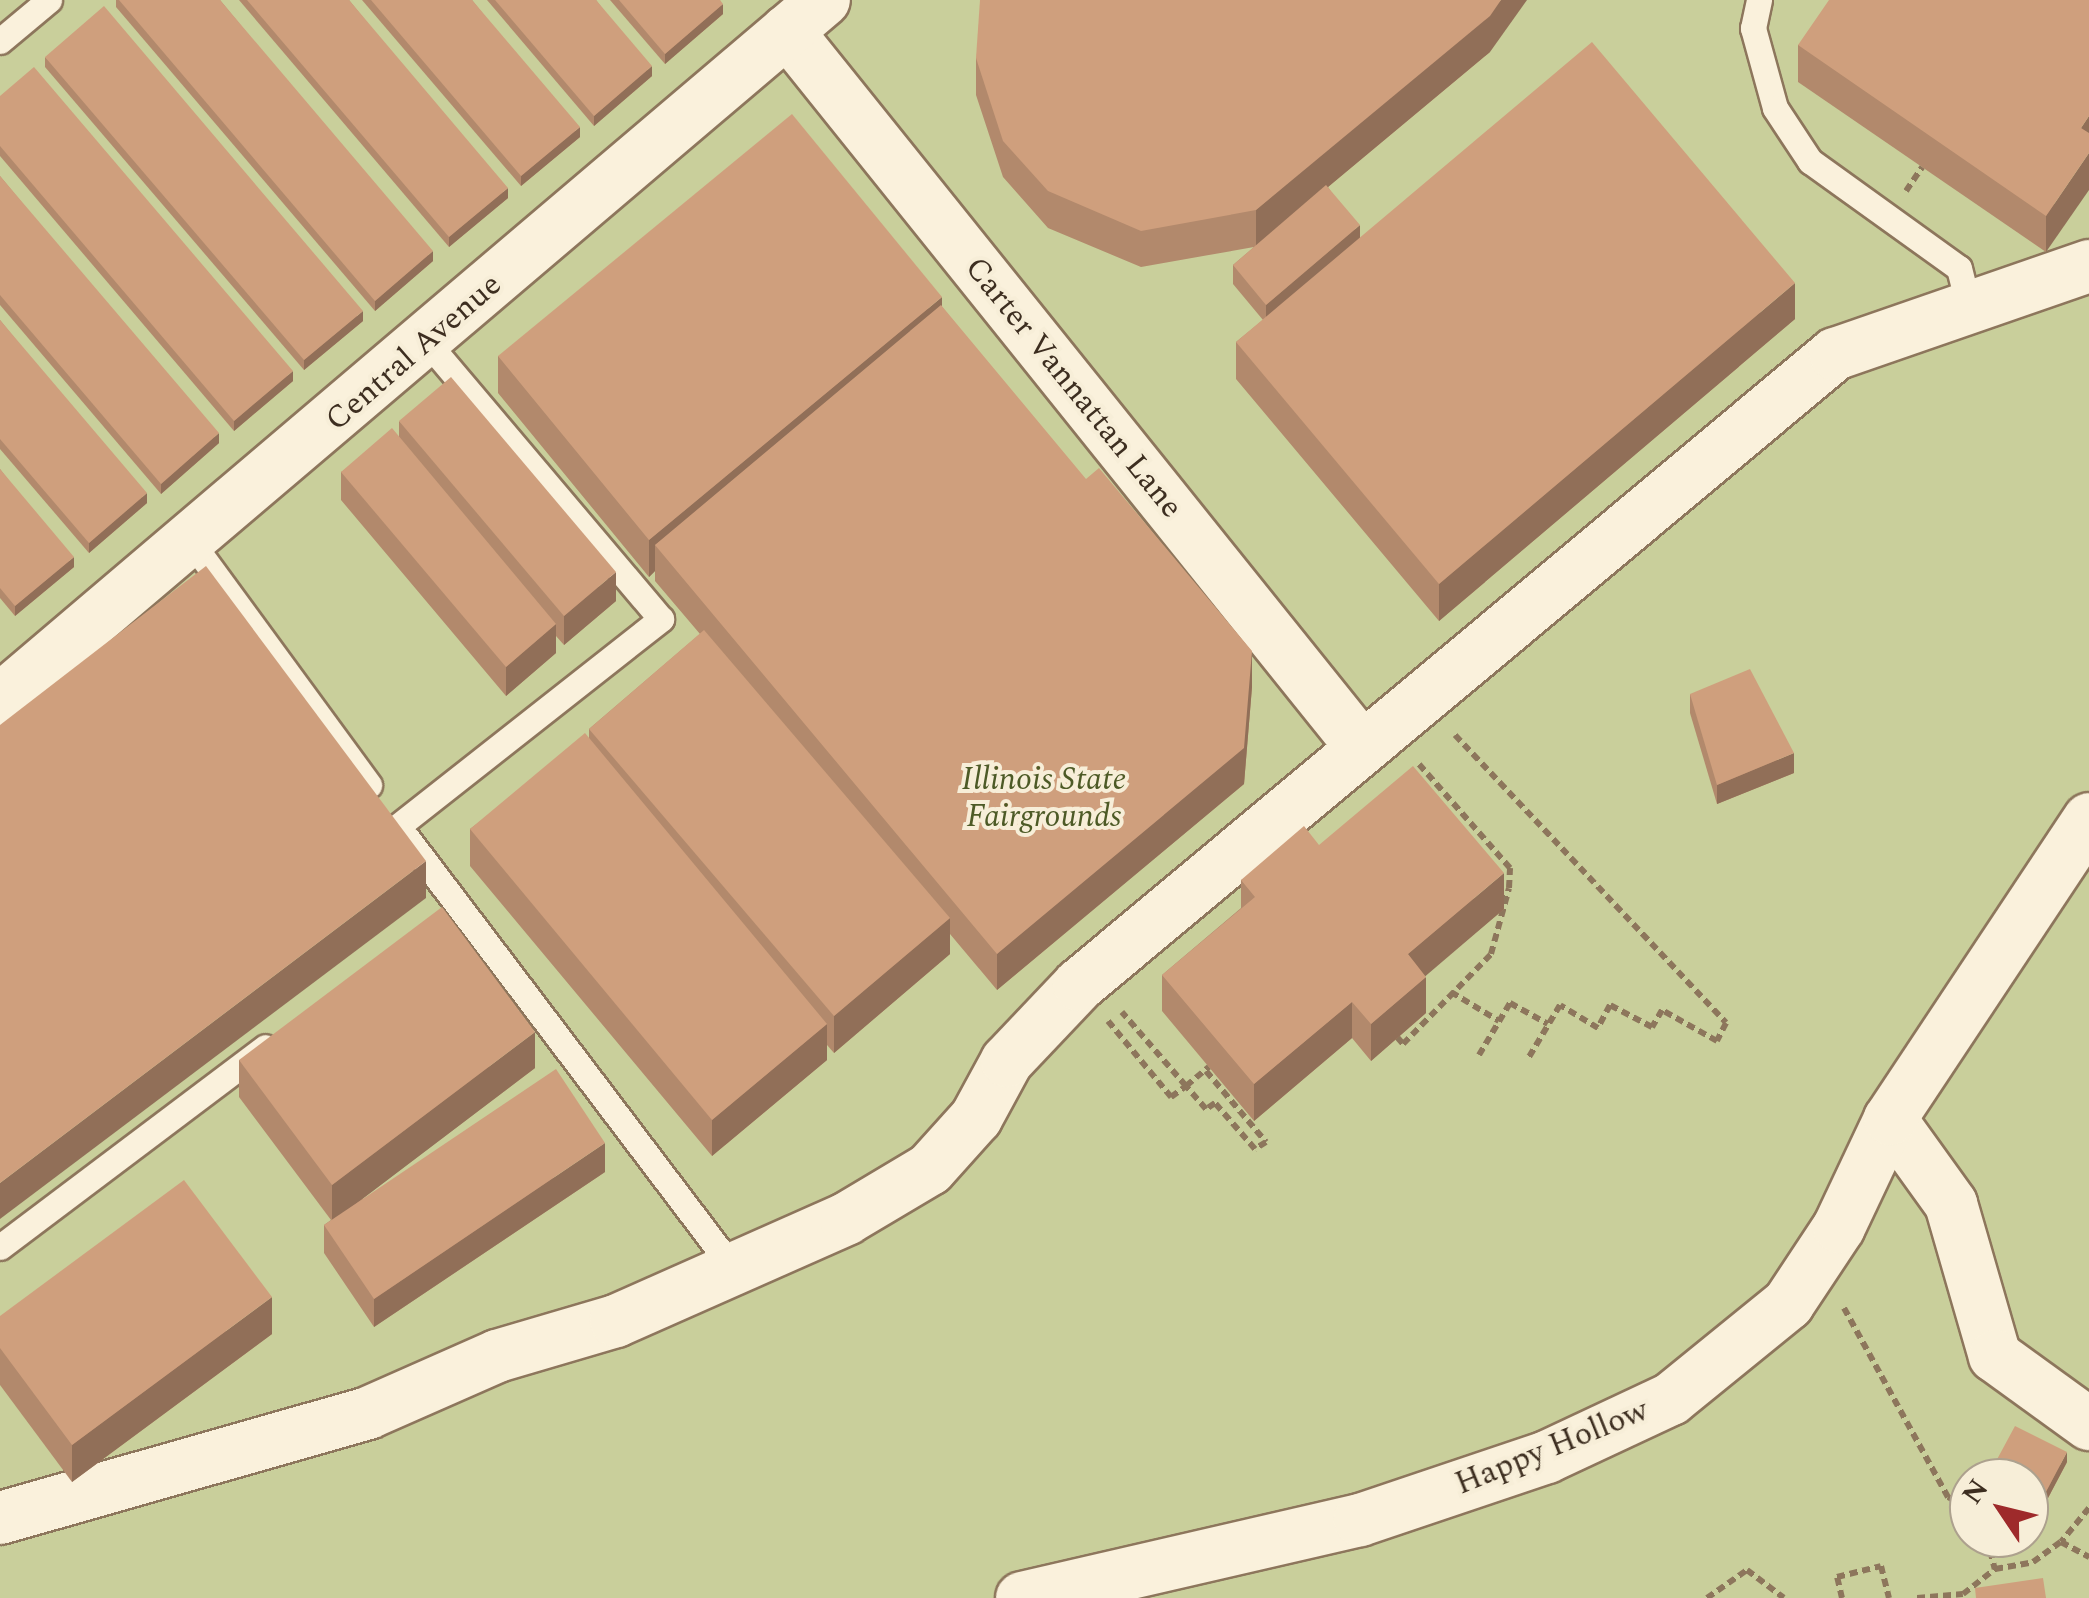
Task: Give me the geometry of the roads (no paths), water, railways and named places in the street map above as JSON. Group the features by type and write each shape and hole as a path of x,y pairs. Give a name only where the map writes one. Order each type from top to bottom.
{"street":[{"name":"Central Avenue","path":"0,700 192,543 805,16"},
{"name":"Carter Vannattan Lane","path":"805,16 1360,745"},
{"path":"0,1518 368,1413 497,1356 616,1321 846,1218 930,1169 1040,1022 1360,745 1835,354 1968,304 2089,266"},
{"name":"Happy Hollow","path":"1022,1598 1360,1520 1547,1457 1671,1399 1788,1304 1812,1268 1890,1120 2089,819"},
{"path":"1890,1120 1951,1204 1994,1356 2089,1424"}],"lane":[{"path":"0,41 49,0"},
{"path":"1759,0 1753,28 1775,108 1810,161 1959,268 1968,304"},
{"path":"398,826 661,619 427,342"},
{"path":"192,543 398,826 732,1267"},
{"path":"426,927 457,903"},
{"path":"0,1246 284,1034"}],"park label":[{"name":"Illinois State Fairgrounds","path":"1044,800"}]}
